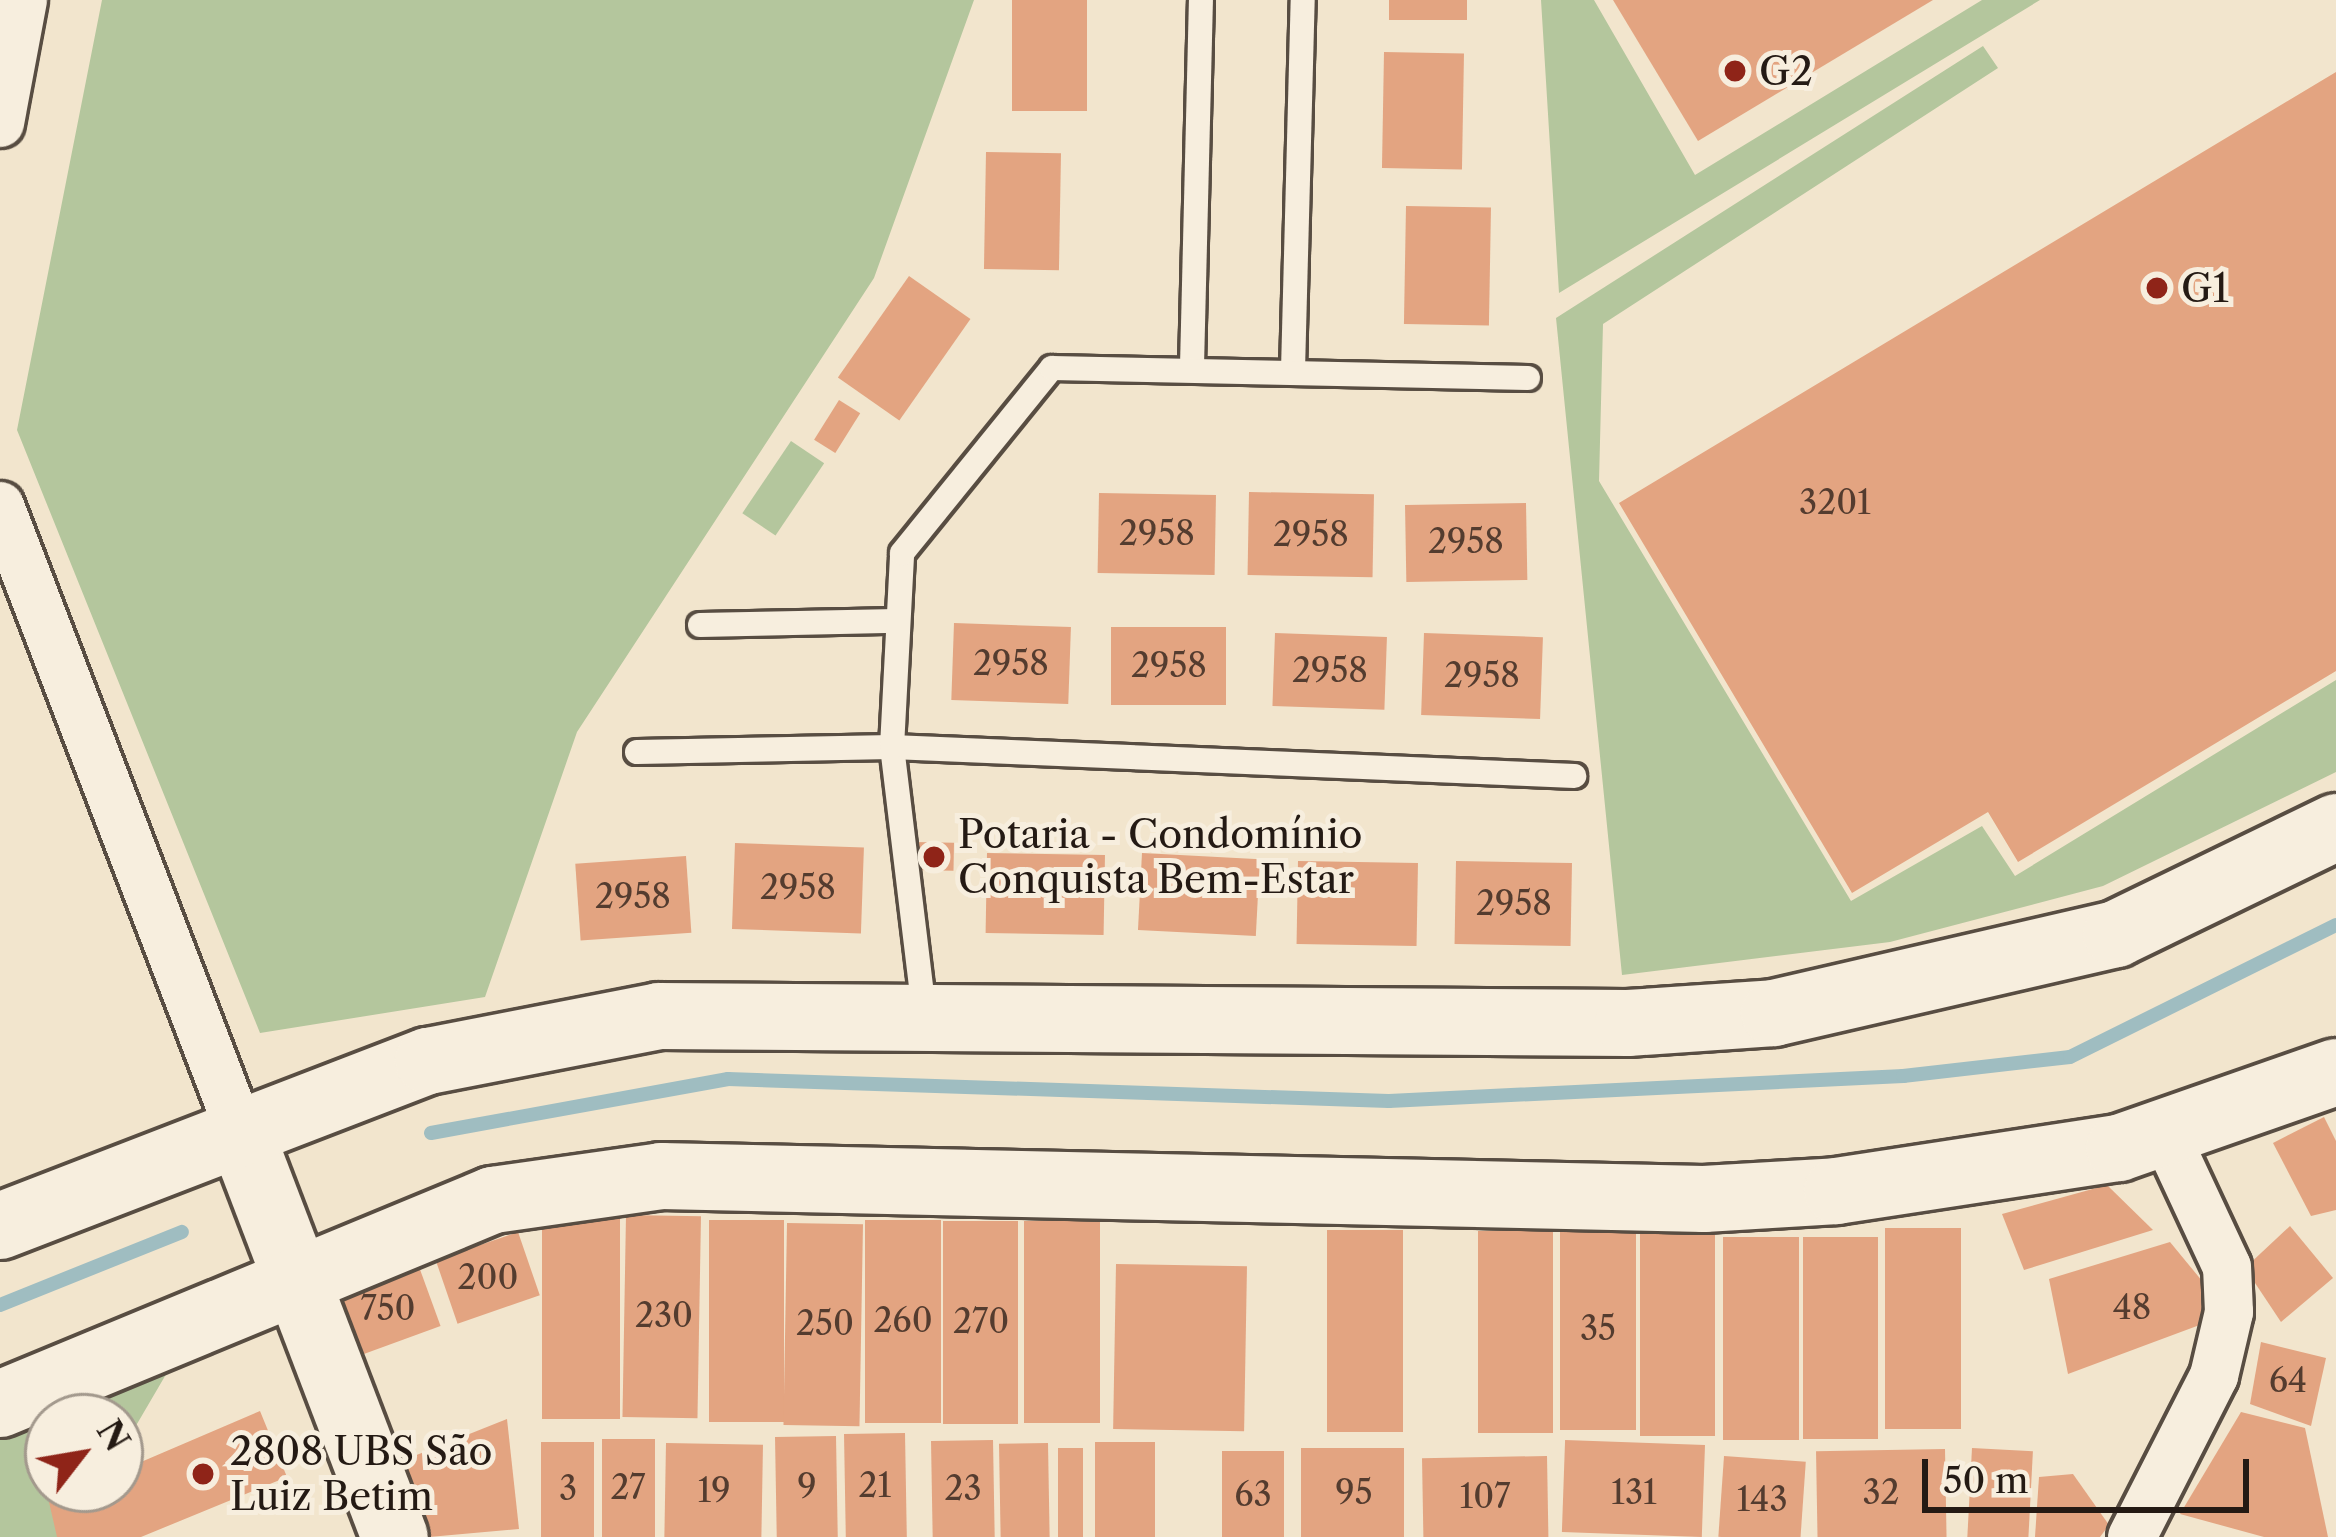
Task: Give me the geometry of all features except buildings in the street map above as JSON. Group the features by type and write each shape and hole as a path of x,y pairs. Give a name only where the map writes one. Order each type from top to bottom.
{"main road":[{"path":"0,1226 428,1061 659,1016 925,1011 1628,1023 1774,1013 2116,934 2336,827"},
{"path":"0,1404 296,1276 493,1200 661,1176 1704,1198 1837,1191 2164,1132 2336,1072"},
{"path":"241,1134 395,1537"}],"street":[{"path":"0,122 23,0"},
{"path":"0,506 241,1134"},
{"path":"2132,1537 2215,1376 2229,1312 2228,1267 2164,1132"}],"lane":[{"path":"1192,366 1201,0"},
{"path":"1293,370 1303,0"},
{"path":"925,1011 892,747 902,553 1052,368 1192,366 1528,378"},
{"path":"700,625 897,621"},
{"path":"637,752 892,747 1574,776"}],"green space":[{"path":"102,0 974,0 874,278 577,732 485,997 260,1033 17,430"},
{"path":"1541,0 1594,0 1695,175 1982,0 2040,0 1559,293"},
{"path":"1983,46 1998,68 1603,324 1599,481 1851,901 1982,826 2015,876 2336,680 2336,772 2103,886 1890,942 1622,975 1556,318"},
{"path":"791,441 824,463 776,535 742,513"},
{"path":"175,1359 144,1412 144,1393 82,1393"},
{"path":"24,1414 24,1513 80,1513 64,1537 0,1537 0,1423"}],"waterway":[{"path":"431,1133 728,1079 1389,1101 1903,1076 2070,1057 2336,925"},
{"path":"0,1305 182,1232"}],"place":[{"name":"G2","path":"1735,71"},
{"name":"G1","path":"2157,288"},
{"name":"Potaria - Condomínio Conquista Bem-Estar","path":"934,857"},
{"name":"2808 UBS São Luiz Betim","path":"203,1474"}]}
